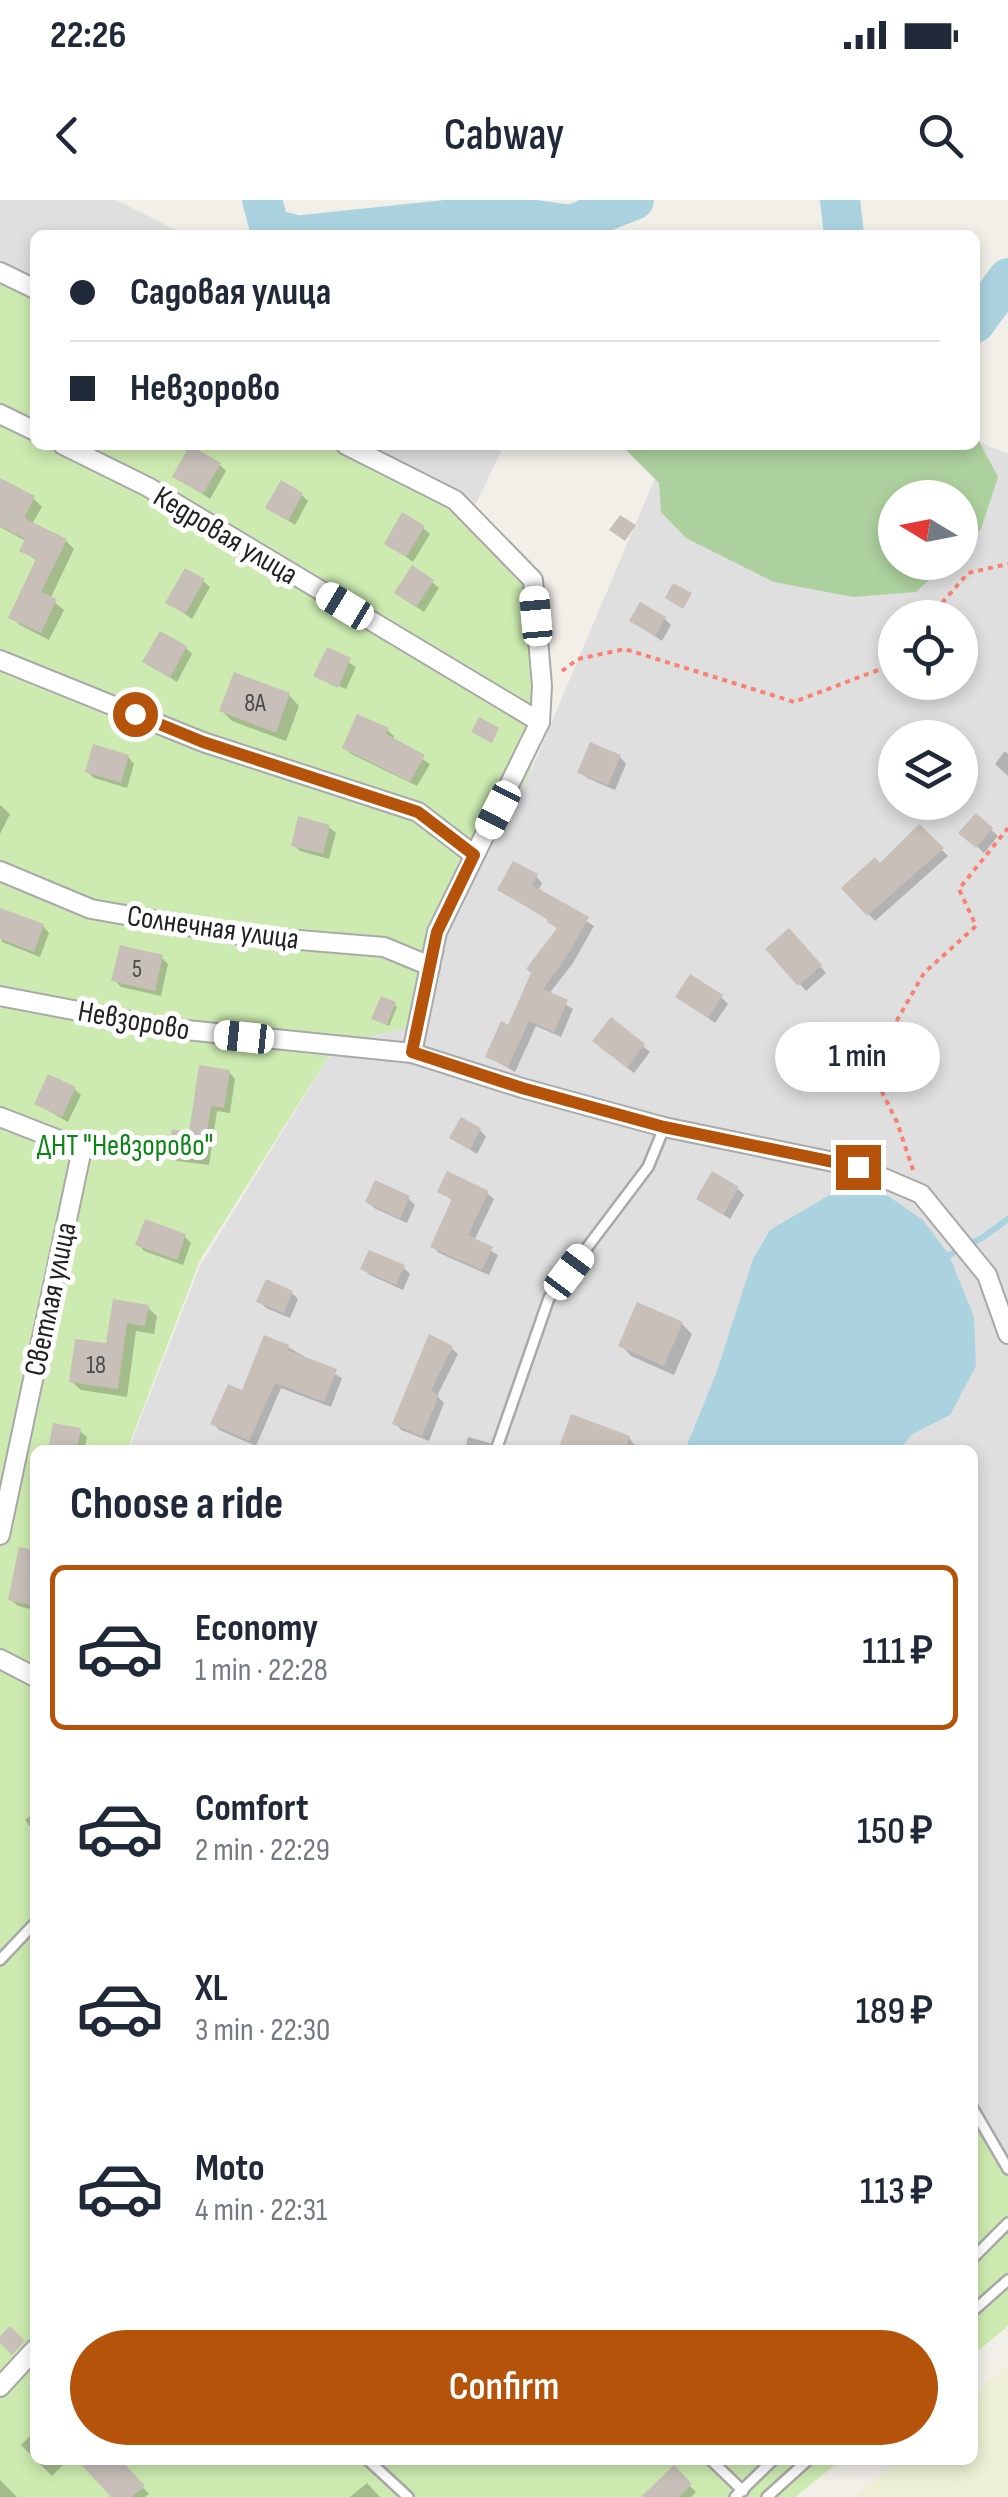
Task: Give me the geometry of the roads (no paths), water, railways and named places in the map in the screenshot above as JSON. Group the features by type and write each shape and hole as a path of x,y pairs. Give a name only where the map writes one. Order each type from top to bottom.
{"street":[{"path":"0,272 30,287"},
{"path":"0,414 30,429"},
{"name":"Кедровая улица","path":"73,450 148,488 540,722"},
{"path":"356,450 455,500 533,580 542,686 540,722 437,932 412,1052"},
{"path":"0,660 203,742 418,812 474,855"},
{"name":"Солнечная улица","path":"0,871 91,910 239,934 384,948 430,966"},
{"name":"Невзорово","path":"0,996 166,1028 412,1052 522,1088 664,1127 858,1167 921,1194 987,1275 1008,1334"},
{"name":"Светлая улица","path":"0,1117 82,1149 0,1535"},
{"path":"0,1659 30,1674"},
{"path":"0,2387 30,2354"}],"lane":[{"path":"498,1445 550,1298 648,1167 664,1127"},
{"path":"0,1960 30,1927"},
{"path":"978,2118 1008,2169"},
{"path":"978,2253 1008,2223"},
{"path":"978,2307 1008,2280"},
{"path":"373,2465 408,2497"},
{"path":"714,2465 739,2494 768,2465"},
{"path":"767,2497 802,2465"}],"water":[{"path":"862,1188 888,1196 923,1220 949,1255 974,1317 976,1366 950,1415 911,1435 903,1445 687,1445 716,1374 753,1259 770,1230 828,1196"}],"waterway":[{"path":"262,200 270,229 274,230"},
{"path":"351,230 455,219 536,220 571,225 634,200"},
{"path":"840,200 843,230"},
{"path":"980,316 1008,278"},
{"path":"949,1255 1008,1219"}],"park label":[{"name":"ДНТ \"Невзорово\"","path":"125,1145"}]}
